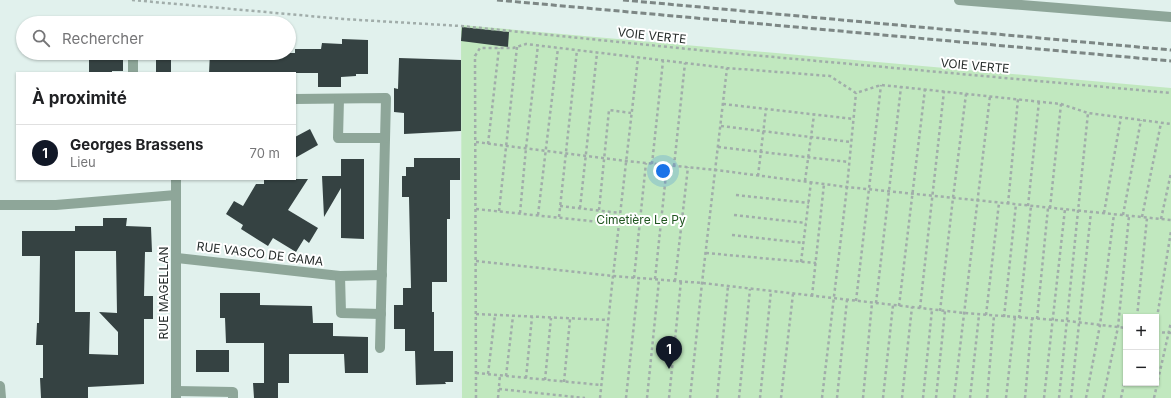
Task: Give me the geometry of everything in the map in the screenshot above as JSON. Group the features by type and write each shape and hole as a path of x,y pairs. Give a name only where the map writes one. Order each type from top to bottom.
{"street":[{"path":"959,0 1171,17"},
{"path":"133,60 133,72"},
{"path":"296,99 386,98 380,348"},
{"path":"339,99 338,138 385,138"},
{"name":"RUE MAGELLAN","path":"176,180 176,395 233,392 233,398"},
{"path":"0,205 56,204 176,195"},
{"name":"RUE VASCO DE GAMA","path":"177,258 340,276 382,275"},
{"path":"340,276 341,314 381,314"},
{"path":"0,386 1,398"}],"path":[{"name":"VOIE VERTE","path":"132,0 343,19 461,26 1171,93"},
{"path":"476,398 476,56 480,48 513,48 526,44 685,64 830,76 856,93"},
{"path":"520,213 538,45"},
{"path":"499,211 517,47"},
{"path":"488,144 499,48"},
{"path":"538,215 558,48"},
{"path":"559,217 577,50"},
{"path":"580,208 596,53"},
{"path":"600,398 638,58"},
{"path":"652,164 663,61"},
{"path":"674,166 685,64"},
{"path":"690,398 727,68"},
{"path":"856,93 881,85 925,89 1039,101 1060,104 1088,113 1171,124"},
{"path":"856,301 881,85"},
{"path":"876,303 901,87"},
{"path":"899,306 925,89"},
{"path":"920,308 944,91"},
{"path":"822,398 847,187 856,93"},
{"path":"940,311 952,198 966,94"},
{"path":"954,398 990,96"},
{"path":"1008,204 1018,99"},
{"path":"1019,318 1039,101"},
{"path":"723,104 854,119"},
{"path":"1037,319 1060,104"},
{"path":"758,176 766,109"},
{"path":"599,210 609,110 632,113"},
{"path":"1059,398 1088,113"},
{"path":"805,181 814,114"},
{"path":"1104,213 1121,117"},
{"path":"1123,215 1141,120"},
{"path":"1142,217 1161,123"},
{"path":"721,126 851,142"},
{"path":"476,142 847,187 1171,220"},
{"path":"718,147 849,162"},
{"path":"634,278 646,163"},
{"path":"647,398 667,165"},
{"path":"675,281 688,167"},
{"path":"1161,219 1171,173"},
{"path":"801,262 811,182"},
{"path":"812,296 824,184"},
{"path":"736,195 808,203"},
{"path":"986,315 999,203"},
{"path":"1004,316 1016,204"},
{"path":"560,206 620,213"},
{"path":"476,209 619,224"},
{"path":"1044,398 1065,209"},
{"path":"603,222 604,211"},
{"path":"1071,398 1091,212"},
{"path":"1086,398 1100,325 1114,214"},
{"path":"734,215 806,223"},
{"path":"1103,398 1118,327 1129,216"},
{"path":"1137,314 1147,218"},
{"path":"1158,314 1171,231"},
{"path":"732,235 804,243"},
{"path":"706,254 816,263"},
{"path":"476,261 613,276 702,283 940,311 1068,321 1123,328"},
{"path":"626,398 639,278"},
{"path":"669,398 681,281"},
{"path":"717,398 728,286"},
{"path":"739,398 750,289"},
{"path":"760,398 771,291"},
{"path":"781,398 793,294"},
{"path":"837,398 847,300"},
{"path":"863,398 872,303"},
{"path":"883,398 893,305"},
{"path":"902,398 912,308"},
{"path":"923,398 932,310"},
{"path":"936,398 945,311"},
{"path":"476,314 608,320"},
{"path":"488,374 495,315"},
{"path":"970,398 979,315"},
{"path":"506,376 513,316"},
{"path":"987,398 994,316"},
{"path":"526,378 532,317"},
{"path":"1006,398 1015,317"},
{"path":"545,380 551,318"},
{"path":"564,382 570,319"},
{"path":"1025,398 1032,319"},
{"path":"1154,398 1170,333 1171,322"},
{"path":"1159,332 1170,333"},
{"path":"476,373 601,385"},
{"path":"498,398 500,375"},
{"path":"1121,398 1124,386"},
{"path":"499,389 585,398"}],"green space":[{"name":"Cimetière Le Py","path":"461,25 1171,88 1171,398 462,398"}],"building":[{"path":"462,27 509,32 508,47 461,41"},
{"path":"342,39 368,40 368,74 356,74 356,76 341,77 341,87 318,87 318,73 209,72 210,60 296,60 296,49 321,49 322,43 342,44"},
{"path":"399,58 461,60 461,131 404,134 404,113 394,112 394,88 398,89"},
{"path":"89,60 123,60 123,71 89,72"},
{"path":"156,60 171,60 171,72 156,72"},
{"path":"310,129 318,145 296,157 296,136"},
{"path":"414,158 460,158 460,180 450,180 450,219 447,219 447,282 432,282 434,351 453,351 453,382 445,382 446,384 416,385 415,351 405,351 405,329 394,329 394,305 403,305 403,288 411,288 409,197 402,197 402,176 406,176 406,167 414,167"},
{"path":"341,159 364,159 364,239 341,238 341,188 324,217 322,176 341,176"},
{"path":"308,179 288,210 318,228 309,243 304,239 296,252 273,238 268,246 241,229 243,225 226,214 234,201 243,206 256,184 264,184 264,180"},
{"path":"103,218 127,218 126,226 151,227 152,252 145,252 144,296 153,296 153,319 144,319 144,384 88,387 88,398 41,398 40,378 43,378 43,345 36,345 37,323 39,323 40,256 22,256 22,231 75,231 75,226 103,226","holes":["75,251 116,251 117,313 99,312 118,332 118,355 89,354 90,312 75,312"]},
{"path":"220,293 260,293 260,305 312,306 313,323 333,323 333,336 368,337 368,373 345,373 344,354 289,354 289,383 278,383 278,398 254,398 253,383 264,383 264,343 226,343 225,318 220,318"},
{"path":"196,350 229,350 229,372 196,372"}],"railway":[{"path":"497,0 1171,61"},
{"path":"623,0 1171,50"}],"place":[{"name":"Georges Brassens","path":"669,369"}]}
